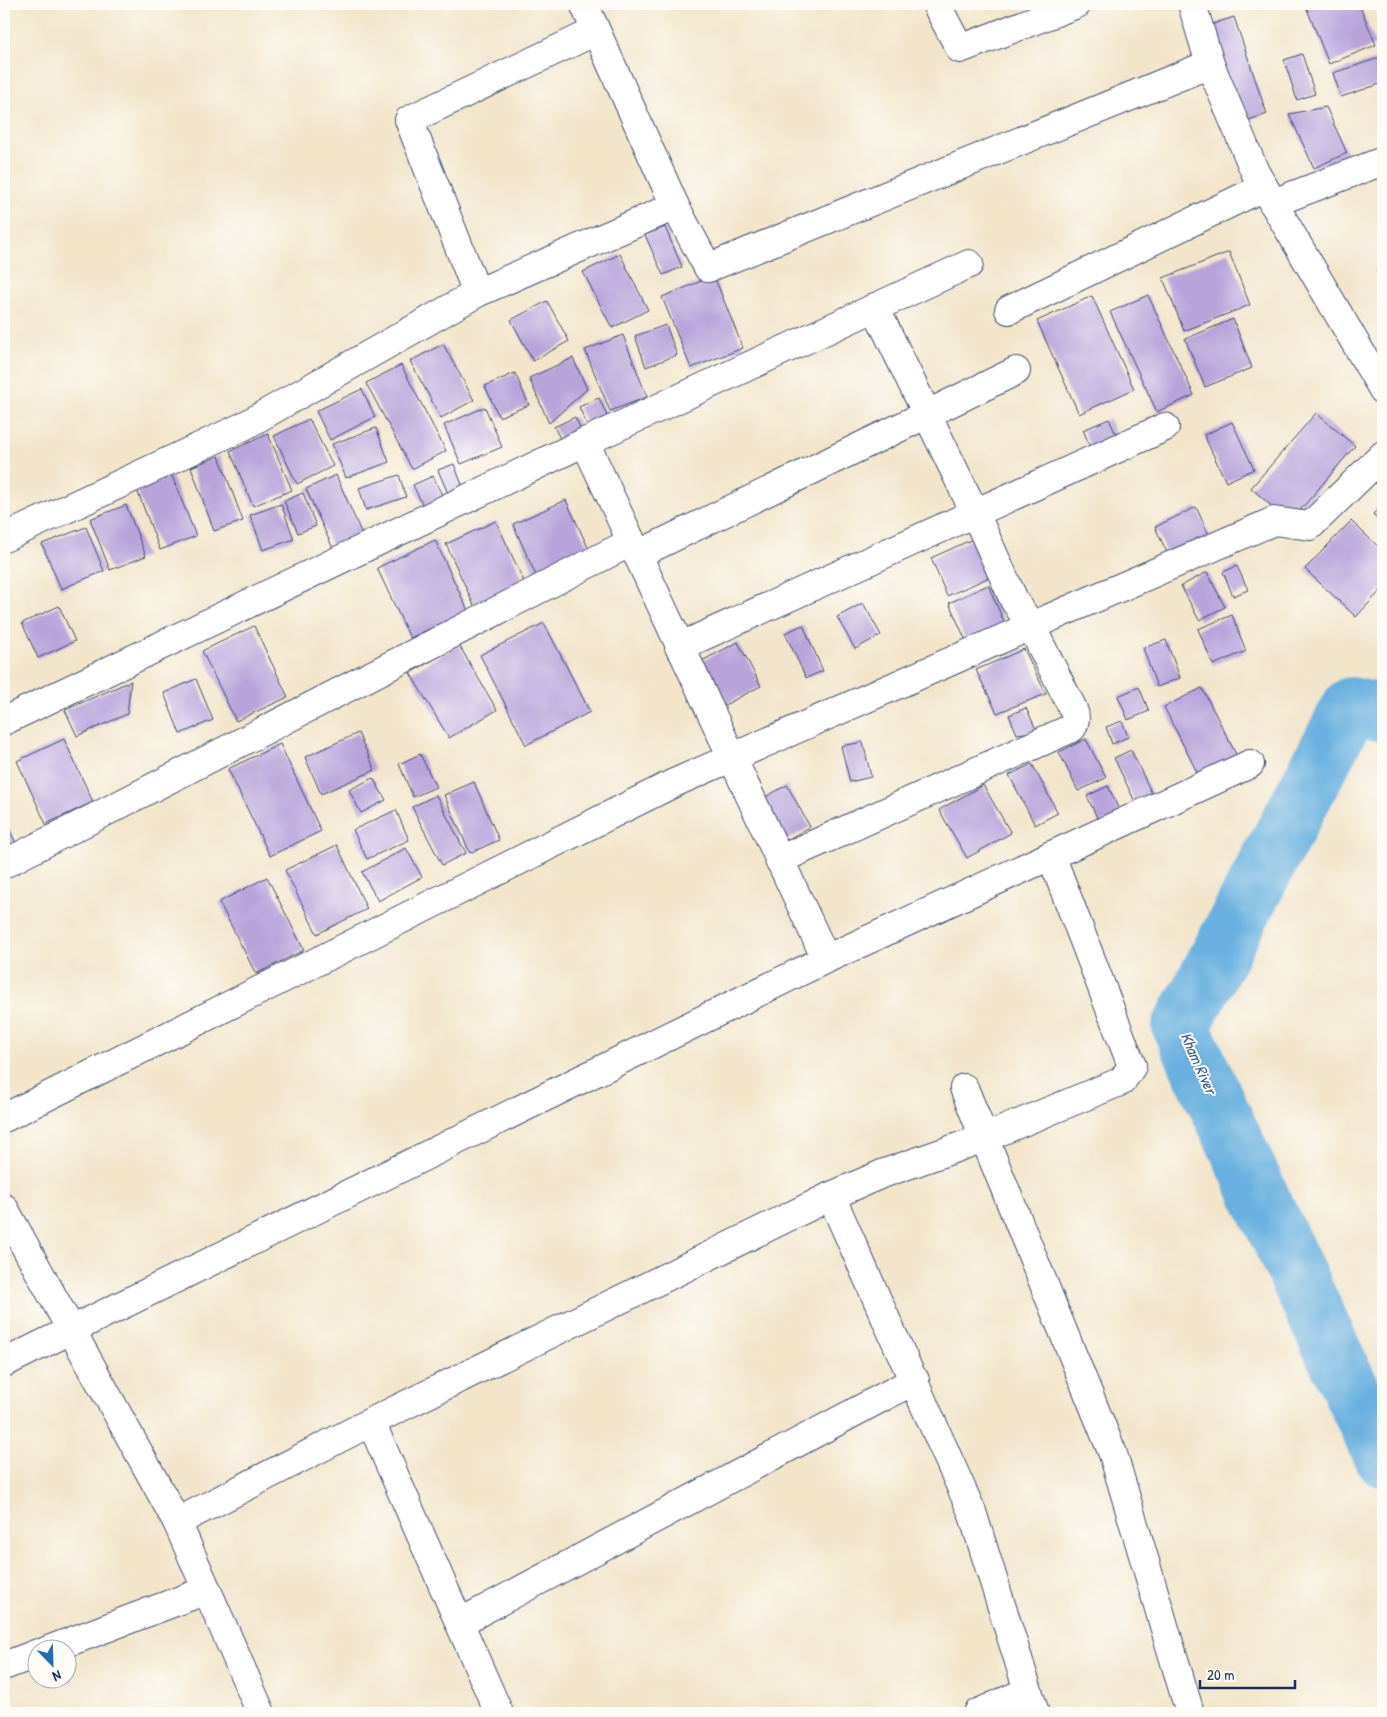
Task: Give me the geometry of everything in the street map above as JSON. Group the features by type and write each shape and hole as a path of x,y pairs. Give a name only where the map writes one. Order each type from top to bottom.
{"street":[{"path":"584,4 675,206 708,268 1210,64"},
{"path":"936,4 960,49 1077,4"},
{"path":"1192,4 1210,64 1255,172 1383,390"},
{"path":"477,294 409,120 596,30"},
{"path":"1008,310 1269,195 1383,161"},
{"path":"4,538 244,426 477,294 675,206"},
{"path":"4,721 585,442 969,264"},
{"path":"779,860 1072,728 1075,722 1076,716 1031,626 1014,600 975,513 875,307"},
{"path":"4,864 634,548 927,414 1016,371"},
{"path":"679,647 1165,427"},
{"path":"585,442 731,759 826,959"},
{"path":"4,1118 665,788 1274,521 1310,526 1383,455"},
{"path":"4,1363 826,959 1250,764"},
{"path":"177,1522 371,1422 831,1196 882,1174 984,1138 1122,1081 1132,1066 1051,855"},
{"path":"964,1088 1113,1454 1190,1713"},
{"path":"831,1196 915,1380 972,1512 1031,1702 978,1713"},
{"path":"4,1208 177,1522 261,1713"},
{"path":"459,1623 915,1380"},
{"path":"371,1422 499,1713"},
{"path":"74,1640 206,1590"},
{"path":"4,1666 28,1657"}],"building":[{"path":"1305,4 1359,4 1376,45 1329,64"},
{"path":"1383,13 1383,26 1379,15"},
{"path":"1234,17 1267,114 1242,122 1210,25"},
{"path":"1302,54 1315,94 1297,100 1284,60"},
{"path":"1379,58 1383,70 1383,83 1341,97 1333,73"},
{"path":"1326,107 1347,153 1314,168 1289,114"},
{"path":"665,227 682,267 663,275 645,235"},
{"path":"1229,252 1250,305 1184,331 1163,278"},
{"path":"620,254 648,310 612,328 583,272"},
{"path":"1383,264 1383,279 1376,270"},
{"path":"714,276 743,348 691,368 662,297"},
{"path":"1148,295 1194,395 1157,412 1110,312"},
{"path":"1092,296 1134,389 1079,414 1037,321"},
{"path":"547,301 569,341 533,361 511,320"},
{"path":"1233,319 1252,368 1205,387 1185,339"},
{"path":"666,325 677,355 646,367 635,336"},
{"path":"623,335 647,397 610,411 585,350"},
{"path":"443,344 474,400 441,418 410,361"},
{"path":"573,358 587,389 549,423 529,378"},
{"path":"401,365 446,451 412,469 366,383"},
{"path":"515,373 529,405 499,417 485,386"},
{"path":"362,389 375,417 330,440 316,411"},
{"path":"599,398 608,418 588,427 579,407"},
{"path":"485,407 502,447 461,464 444,425"},
{"path":"1316,413 1355,446 1290,522 1251,488"},
{"path":"575,417 582,432 562,442 554,427"},
{"path":"309,419 333,466 297,484 274,436"},
{"path":"1109,419 1118,439 1092,451 1083,430"},
{"path":"1232,422 1254,469 1226,482 1204,435"},
{"path":"376,428 389,462 346,478 332,444"},
{"path":"268,434 292,490 253,506 230,451"},
{"path":"219,456 243,521 214,531 191,467"},
{"path":"454,464 464,490 449,496 438,470"},
{"path":"336,475 364,539 335,553 306,489"},
{"path":"399,475 406,497 366,510 359,488"},
{"path":"172,476 196,536 160,550 137,490"},
{"path":"433,476 444,499 424,508 413,485"},
{"path":"303,493 316,526 298,533 284,501"},
{"path":"566,500 591,554 537,578 513,524"},
{"path":"281,504 294,539 263,550 250,515"},
{"path":"1383,504 1383,525 1373,514"},
{"path":"126,505 146,556 110,570 90,519"},
{"path":"1196,507 1211,539 1170,559 1155,527"},
{"path":"496,521 527,588 476,610 446,544"},
{"path":"1351,521 1383,551 1383,588 1356,617 1305,569"},
{"path":"86,527 104,571 61,589 42,544"},
{"path":"973,539 990,577 947,596 931,558"},
{"path":"435,540 468,611 410,638 377,568"},
{"path":"1237,566 1248,590 1233,596 1223,572"},
{"path":"1207,572 1225,607 1199,620 1181,586"},
{"path":"988,585 1005,624 966,641 949,603"},
{"path":"863,603 881,635 855,649 837,617"},
{"path":"59,606 75,641 38,658 22,623"},
{"path":"1232,615 1246,651 1213,665 1198,629"},
{"path":"544,623 590,712 526,745 480,655"},
{"path":"803,625 823,671 806,678 785,633"},
{"path":"254,626 288,697 236,721 202,651"},
{"path":"1166,640 1180,678 1157,687 1143,648"},
{"path":"738,642 761,686 719,708 696,664"},
{"path":"459,645 497,710 449,738 410,673"},
{"path":"1024,649 1046,694 997,713 976,670"},
{"path":"196,679 213,720 180,734 164,693"},
{"path":"131,681 127,714 77,736 65,710"},
{"path":"1139,687 1149,711 1128,720 1118,696"},
{"path":"1202,688 1239,760 1201,780 1164,707"},
{"path":"1026,708 1037,731 1017,734 1009,715"},
{"path":"1122,721 1128,737 1112,744 1106,727"},
{"path":"358,733 375,770 321,794 305,757"},
{"path":"64,739 93,802 46,824 17,761"},
{"path":"1086,739 1106,778 1078,791 1059,752"},
{"path":"863,742 871,777 850,782 841,746"},
{"path":"280,744 321,831 270,856 228,769"},
{"path":"1131,750 1155,800 1138,808 1114,758"},
{"path":"420,754 436,787 413,797 399,764"},
{"path":"1032,764 1058,813 1035,825 1009,775"},
{"path":"373,778 386,800 361,813 349,790"},
{"path":"474,782 499,840 470,853 444,795"},
{"path":"787,785 810,827 783,842 760,800"},
{"path":"983,785 1011,833 967,858 939,810"},
{"path":"1108,786 1121,814 1100,824 1087,796"},
{"path":"436,795 466,853 442,865 412,807"},
{"path":"396,810 409,840 367,859 353,830"},
{"path":"9,829 17,845 4,851 4,831"},
{"path":"337,845 367,909 317,934 285,870"},
{"path":"406,848 422,877 378,901 362,872"},
{"path":"267,877 304,950 256,974 219,902"}],"waterway":[{"name":"Kham River","path":"1383,713 1351,706 1181,1027 1383,1458"}]}
